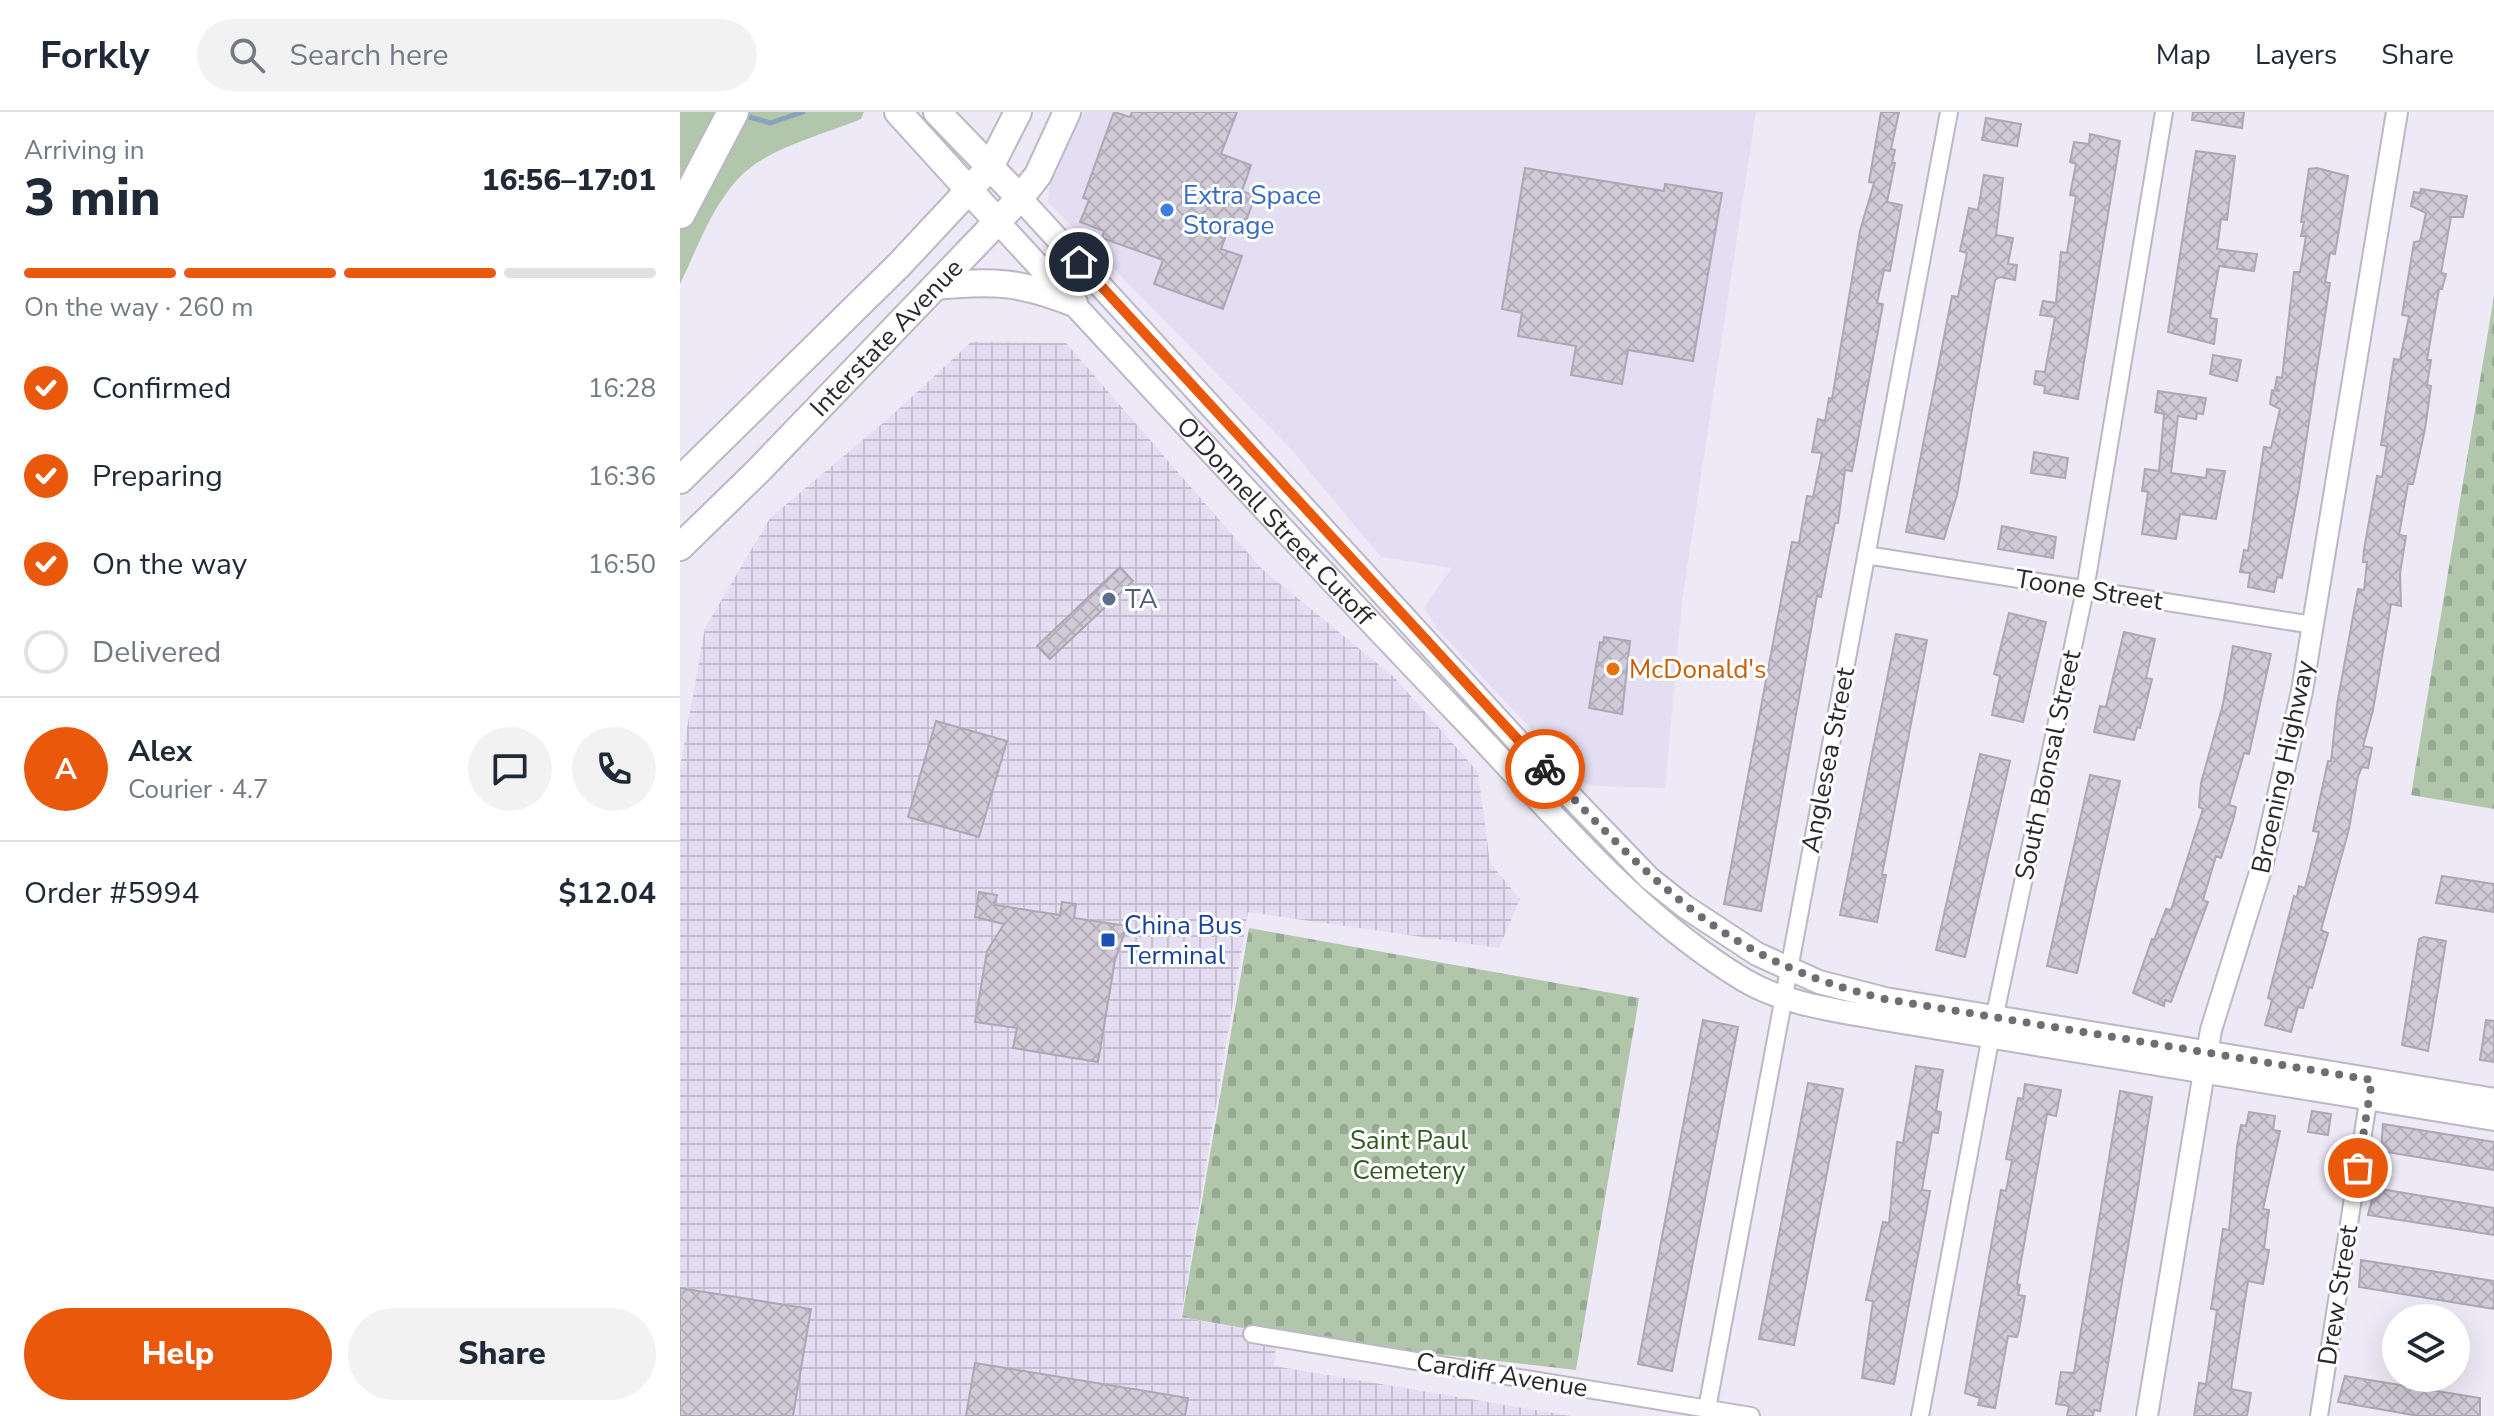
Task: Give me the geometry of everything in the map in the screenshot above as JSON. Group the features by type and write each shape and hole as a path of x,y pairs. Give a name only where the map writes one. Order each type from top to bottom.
{"highway":[{"path":"680,213 733,112"}],"main road":[{"name":"O'Donnell Street Cutoff","path":"898,112 1221,466 1614,875 1664,919 1745,981 1784,1000 1993,1028"},
{"name":"O'Donnell Street Cutoff","path":"937,112 1020,198 1524,748 1672,896 1725,935 1789,970 1993,1028"},
{"name":"Interstate Avenue","path":"680,480 899,265 969,190 990,167 1018,112"},
{"name":"Interstate Avenue","path":"680,547 759,470 1020,198 1038,175 1067,112"},
{"path":"936,286 988,281 1011,283 1038,288 1074,303"},
{"path":"1993,1028 2370,1089 2494,1100"},
{"path":"2370,1089 2494,1119"}],"street":[{"name":"Anglesea Street","path":"1707,1409 1949,112"},
{"name":"South Bonsal Street","path":"1920,1416 1993,1028 2085,590 2164,112"},
{"name":"Broening Highway","path":"2147,1416 2205,1063 2274,821 2313,625 2397,112"},
{"name":"Toone Street","path":"1866,555 2313,625"},
{"name":"Drew Street","path":"2319,1416 2370,1089"},
{"name":"Cardiff Avenue","path":"1252,1334 1751,1416"}],"shaded area":[{"path":"1081,112 1756,112 1682,602 1665,788 1595,786 1581,782 1438,630 1424,607 1452,568 1381,557 1290,448 1048,202 1050,182"},
{"path":"971,342 1066,343 1261,568 1395,678 1478,772 1490,863 1520,899 1499,948 1248,912 1181,1317 1277,1335 1274,1366 1571,1416 680,1416 680,767 705,628 770,518 889,418"}],"green space":[{"path":"680,112 864,112 861,119 779,151 738,179 712,216 680,284"},
{"path":"2494,296 2494,809 2411,795"},
{"name":"Saint Paul Cemetery","path":"1249,928 1639,998 1576,1370 1298,1338 1182,1317"}],"building":[{"name":"Extra Space Storage","path":"1114,112 1130,117 1132,112 1237,112 1221,154 1251,165 1242,191 1255,196 1245,224 1232,219 1221,249 1242,256 1223,309 1154,284 1163,260 1102,238 1104,231 1080,222 1089,200 1083,198"},
{"path":"1881,112 1899,112 1891,149 1895,150 1892,163 1895,163 1887,202 1902,205 1890,271 1884,270 1877,303 1883,304 1852,471 1845,470 1838,523 1835,523 1821,597 1817,596 1761,911 1724,904 1792,542 1799,543 1807,496 1813,497 1822,453 1812,452 1818,419 1825,421 1829,398 1832,399 1860,231 1874,183 1869,182"},
{"path":"2193,112 2244,112 2242,128 2192,120"},
{"path":"1986,118 2021,124 2017,146 1982,140"},
{"path":"2090,134 2120,141 2078,399 2044,393 2045,386 2034,384 2036,371 2045,372 2055,317 2040,315 2043,301 2056,303 2061,252 2067,253 2076,196 2070,195 2076,164 2070,162 2074,142 2089,144"},
{"path":"2196,151 2235,156 2227,220 2221,219 2217,249 2257,254 2254,271 2219,266 2210,318 2217,319 2214,344 2168,332"},
{"path":"1525,168 1664,191 1665,184 1722,193 1693,361 1628,350 1622,384 1571,375 1576,346 1518,336 1522,313 1502,309"},
{"path":"2309,169 2348,176 2335,254 2330,253 2325,282 2330,283 2299,488 2282,578 2277,577 2274,592 2248,587 2250,573 2240,572 2244,550 2248,551 2264,447 2271,448 2280,409 2270,404 2272,390 2280,391 2275,388 2277,377 2282,378 2294,272 2300,272 2306,236 2301,236 2304,222 2301,222"},
{"path":"1984,175 2003,178 1996,235 2013,238 2008,264 2017,265 2015,280 2000,277 1995,280 1957,495 1944,539 1906,532 1952,296 1958,297 1967,253 1960,251 1969,208 1978,210"},
{"path":"2421,189 2467,196 2463,217 2451,217 2441,273 2446,274 2442,289 2439,289 2427,360 2431,360 2427,385 2431,386 2425,429 2413,484 2408,484 2399,535 2406,536 2400,573 2401,606 2391,604 2373,710 2363,746 2372,748 2368,768 2362,767 2358,776 2349,829 2321,930 2328,933 2312,988 2309,987 2303,1008 2298,1007 2291,1032 2265,1025 2272,1000 2268,998 2294,896 2297,897 2299,886 2305,888 2319,832 2313,831 2328,761 2331,761 2337,705 2358,589 2364,590 2367,562 2363,562 2364,550 2377,476 2382,477 2387,446 2381,445 2394,359 2400,360 2409,316 2402,315 2414,242 2420,241 2426,213 2411,206 2414,192 2420,193"},
{"path":"2213,355 2241,360 2237,381 2210,374"},
{"path":"2158,391 2206,398 2203,414 2197,413 2196,419 2178,416 2171,473 2206,478 2207,469 2225,471 2216,519 2180,514 2176,539 2142,534 2148,492 2142,491 2145,469 2159,471 2164,414 2155,412"},
{"path":"2034,452 2068,458 2065,478 2031,473"},
{"path":"2002,526 2056,537 2053,558 1998,549"},
{"path":"1120,567 1133,581 1050,659 1037,646"},
{"path":"2009,613 2046,622 2023,722 1992,715 2000,676 1994,674"},
{"path":"2124,632 2155,639 2146,678 2152,679 2134,740 2094,732 2100,706 2106,707"},
{"path":"1896,634 1927,640 1882,875 1886,875 1877,922 1840,915"},
{"name":"McDonald's","path":"1604,637 1630,641 1622,714 1589,708 1600,642 1603,643"},
{"path":"2233,646 2271,654 2249,754 2244,753 2229,805 2236,807 2234,817 2221,858 2216,856 2203,900 2208,902 2171,1002 2165,1000 2164,1006 2133,993 2152,939 2166,909 2171,910 2203,809 2199,807 2201,783 2223,704"},
{"path":"936,721 1007,741 979,837 908,817"},
{"path":"1980,754 2010,761 1965,957 1936,950"},
{"path":"2090,775 2120,781 2077,973 2047,966"},
{"path":"2442,876 2494,884 2494,912 2436,903"},
{"path":"979,892 997,895 995,905 1060,915 1062,902 1076,904 1074,918 1127,926 1115,960 1098,1062 1013,1048 1017,1028 975,1022 987,951 1004,924 975,917"},
{"path":"2419,939 2446,941 2428,1051 2402,1045"},
{"path":"1703,1020 1738,1027 1672,1371 1638,1364"},
{"path":"2486,1020 2494,1021 2494,1062 2480,1060"},
{"path":"1916,1066 1943,1070 1936,1111 1941,1112 1938,1133 1932,1132 1922,1190 1930,1191 1894,1384 1862,1378 1873,1301 1866,1300 1883,1222 1889,1223 1897,1142 1903,1143"},
{"path":"1808,1083 1843,1089 1794,1345 1759,1339"},
{"path":"2025,1084 2061,1090 2056,1116 2047,1114 2017,1284 2020,1285 2018,1295 2025,1296 2019,1330 2017,1337 2008,1336 1995,1408 1978,1405 1980,1398 1965,1393 2001,1190 2006,1191 2012,1160 2006,1159 2018,1098 2023,1099"},
{"path":"2120,1091 2152,1097 2138,1188 2100,1411 2094,1410 2093,1416 2067,1416 2069,1406 2056,1404 2061,1372 2074,1373"},
{"path":"2312,1111 2331,1114 2328,1135 2308,1132"},
{"path":"2249,1112 2275,1116 2273,1130 2280,1131 2263,1209 2269,1210 2264,1249 2269,1250 2263,1284 2248,1281 2231,1389 2251,1393 2247,1416 2194,1416 2199,1383 2206,1384 2217,1310 2211,1309 2223,1229 2229,1230 2237,1147 2241,1125 2246,1126"},
{"path":"2383,1124 2494,1142 2494,1170 2381,1151"},
{"path":"2375,1188 2494,1208 2494,1235 2368,1215"},
{"path":"2361,1260 2494,1281 2494,1309 2470,1304 2359,1287"},
{"path":"680,1288 811,1309 793,1416 680,1416"},
{"path":"975,1363 1188,1398 1185,1416 966,1416"},
{"path":"2345,1376 2382,1382 2382,1392 2443,1392 2480,1398 2480,1416 2419,1416 2338,1402"}],"waterway":[{"path":"743,115 770,123 803,112"}],"way so far":[{"path":"1545,769 1649,878 1684,906 1757,954 1819,982 1885,999 1994,1019 2372,1080 2358,1168"}],"place":[{"name":"Extra Space Storage","path":"1167,210"},
{"name":"TA","path":"1109,599"},
{"name":"McDonald's","path":"1613,669"},
{"name":"China Bus Terminal","path":"1108,940"}],"route":[{"path":"1079,262 1545,769"}]}
